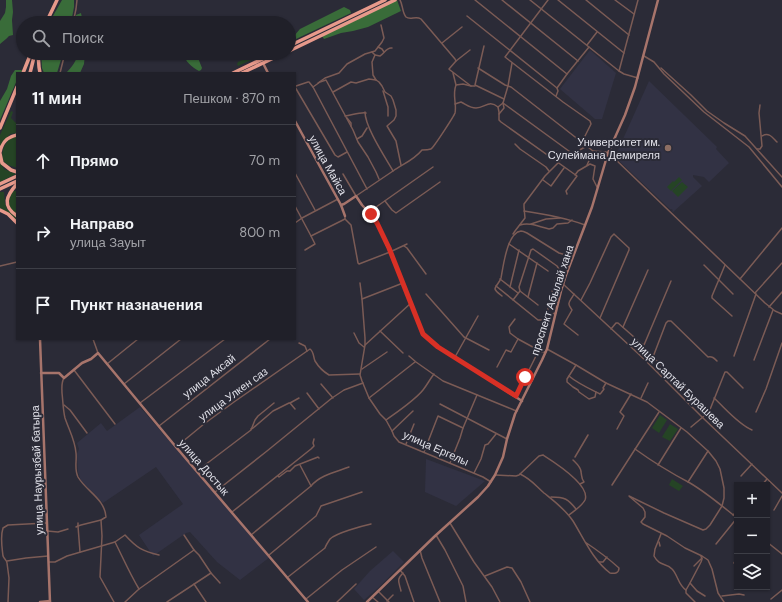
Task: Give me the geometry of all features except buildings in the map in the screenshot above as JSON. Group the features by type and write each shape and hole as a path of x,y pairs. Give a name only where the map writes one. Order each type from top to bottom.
{"highway":[{"path":"50,16 58,0"},
{"path":"296,43 385,0"},
{"path":"296,48 395,0"},
{"path":"23,72 29,60"},
{"path":"30,72 33,60"},
{"path":"38,60 40,72"},
{"path":"235,72 260,60"},
{"path":"244,72 269,60"},
{"path":"0,128 16,89"},
{"path":"16,135 5,140 0,153 2,163 11,170 16,172"},
{"path":"0,184 16,176"},
{"path":"0,189 16,181"},
{"path":"16,185 8,195 6,202 9,209 16,215"},
{"path":"0,210 8,214 16,222"}],"main road":[{"name":"проспект Абылай хана","path":"367,602 420,550 482,493 495,475 503,457 511,425 517,410 546,351 564,284 592,207 608,153 625,115 638,78 658,0"},
{"path":"263,63 267,72"},
{"name":"улица Майса","path":"296,124 338,199 345,217"},
{"path":"341,205 356,196 374,218 390,252 423,334 438,347 522,401"},
{"name":"улица Наурызбай батыра","path":"40,340 50,601"},
{"path":"41,373 59,373 64,378 82,363 91,359 98,353"},
{"name":"улица Достык","path":"98,353 308,602"},
{"path":"40,602 50,601"}],"street":[{"path":"74,16 77,0"},
{"path":"400,0 406,17 421,18 456,61"},
{"path":"475,0 567,74"},
{"path":"502,0 578,61"},
{"path":"530,0 619,71 638,78"},
{"path":"548,0 505,57 591,123 582,142"},
{"path":"558,0 624,53"},
{"path":"586,0 629,35"},
{"path":"614,0 634,14"},
{"path":"619,71 638,0"},
{"path":"467,16 557,88"},
{"path":"316,85 325,78 339,73 348,64 365,54 375,51 384,38 381,25"},
{"path":"442,43 462,27"},
{"path":"556,96 558,91 557,88 578,61 597,32"},
{"path":"475,84 484,46"},
{"path":"378,47 384,52"},
{"path":"372,52 375,55 380,56 388,48 392,48"},
{"path":"470,50 456,61 449,69 471,86"},
{"path":"375,55 372,62 373,75 376,80 380,82 383,89 388,107 388,116"},
{"path":"644,56 654,62 664,74 704,112 746,145 782,187"},
{"path":"60,72 63,60"},
{"path":"498,107 503,103 512,63"},
{"path":"659,67 662,68 707,111 729,127 745,136 782,177"},
{"path":"478,68 505,85 511,87 593,151 608,153 638,180 769,307 777,313 782,314"},
{"path":"343,174 356,196 401,165 415,158 422,150 432,147 447,127 455,113 454,95 456,85 453,72"},
{"path":"313,87 326,80 355,133 356,140 368,157 379,180"},
{"path":"332,92 351,82 356,83 376,80"},
{"path":"296,86 309,82 313,87 367,189"},
{"path":"456,85 463,84 471,86 475,84"},
{"path":"475,84 504,99"},
{"path":"296,89 334,155 338,157 347,152"},
{"path":"383,89 391,96 396,110 394,120 387,126 396,141 401,165"},
{"path":"455,104 461,102 469,107 477,108 490,103 494,104 498,107 499,120 509,129 575,175"},
{"path":"503,103 507,109 573,154"},
{"path":"503,103 507,109"},
{"path":"757,149 760,149 762,146 759,113 760,105"},
{"path":"499,114 507,109"},
{"path":"346,116 366,112 365,118 370,129 393,171"},
{"path":"720,124 729,127"},
{"path":"356,140 367,128"},
{"path":"762,137 767,134 777,142"},
{"path":"515,144 546,167 549,171"},
{"path":"746,145 755,147"},
{"path":"502,296 495,289 500,279 509,244 518,226 525,218 524,204 542,179 557,162 587,146"},
{"path":"567,194 566,191 577,176 575,175 589,163 593,151"},
{"path":"589,163 595,166 593,179 597,187"},
{"path":"369,212 433,167"},
{"path":"542,179 551,186 564,168"},
{"path":"296,175 315,211"},
{"path":"385,201 396,213 440,182"},
{"path":"296,222 338,199"},
{"path":"296,208 315,244 305,250"},
{"path":"524,211 556,216 585,225"},
{"path":"542,214 548,218 561,218"},
{"path":"312,236 343,220 345,217 351,224 358,263 360,264 407,244"},
{"path":"531,224 548,218"},
{"path":"518,226 531,224 552,229 558,223 568,223 572,220"},
{"path":"740,279 782,228"},
{"path":"513,236 517,232 521,231 527,233 559,253 573,257"},
{"path":"581,300 611,237 615,235 629,248 629,250 600,318"},
{"path":"509,244 548,271"},
{"path":"403,246 407,248 426,274"},
{"path":"513,300 519,292 519,287 528,257 533,249 558,268 546,317"},
{"path":"510,286 519,250"},
{"path":"0,266 16,262"},
{"path":"528,297 537,263"},
{"path":"734,356 756,294 782,263"},
{"path":"704,265 733,294"},
{"path":"725,265 712,298 732,316"},
{"path":"623,327 648,270"},
{"path":"500,279 538,305"},
{"path":"611,329 616,323 618,323 644,345 671,281"},
{"path":"299,343 305,346 307,351 310,349 312,350 316,361 329,375 360,374 362,369 364,346 360,283"},
{"path":"362,299 402,283"},
{"name":"улица Сартай Бурашева","path":"564,284 782,493"},
{"path":"496,286 538,320 541,321 547,315 556,313"},
{"path":"769,307 782,292"},
{"path":"574,293 569,303 572,310 564,324 578,336"},
{"path":"426,294 465,338 489,350"},
{"path":"364,346 411,303"},
{"path":"754,360 773,310"},
{"path":"455,357 478,316"},
{"path":"514,320 509,329 510,333 518,339 542,352 546,351 576,365 606,383 640,398 687,432 708,451 716,461 721,473 724,498 722,506 708,527 703,530 629,496 643,508 645,512 645,516 641,522 708,560 715,584 724,602"},
{"path":"653,357 666,323 670,321 708,357 710,356 717,361"},
{"path":"380,331 403,353"},
{"path":"354,333 359,343 364,346"},
{"path":"497,367 506,350 511,352 518,339"},
{"name":"улица Достык","path":"93,340 98,353"},
{"path":"107,364 137,340"},
{"path":"124,384 180,340"},
{"path":"140,403 224,340"},
{"name":"улица Аксай","path":"159,426 269,340"},
{"path":"756,412 766,389 782,343"},
{"path":"516,396 539,350"},
{"name":"улица Улкен саз","path":"176,447 204,424 307,351"},
{"path":"362,369 387,352"},
{"path":"409,356 443,380 517,410"},
{"path":"644,360 650,356 653,357"},
{"path":"653,357 702,405"},
{"path":"369,398 416,362"},
{"path":"576,365 566,379 567,382 589,399 595,397 596,392"},
{"path":"74,370 115,424"},
{"path":"691,427 709,412 725,372 727,372 743,388"},
{"name":"улица Ергелы","path":"360,374 362,383 369,398 386,420 396,440 474,473 491,482"},
{"path":"386,420 418,396 434,374"},
{"path":"569,376 599,394 601,394 606,383"},
{"path":"525,377 532,380"},
{"path":"64,378 62,384 64,415 74,441 76,452 76,471 80,480 103,507 106,516 101,520 78,525 80,552"},
{"path":"215,492 333,398 344,390 362,383"},
{"path":"640,398 648,383"},
{"path":"321,384 333,398"},
{"path":"307,393 319,409"},
{"path":"617,429 624,416 620,412 631,394"},
{"path":"450,463 477,395"},
{"path":"197,471 273,411 299,398"},
{"path":"714,398 743,426 752,430"},
{"path":"251,429 258,416 274,403"},
{"path":"290,403 295,409"},
{"path":"63,404 70,410 87,433"},
{"path":"440,404 507,439"},
{"path":"392,431 413,411"},
{"path":"612,485 659,412"},
{"path":"424,452 438,416 463,428"},
{"path":"406,444 414,424"},
{"path":"658,465 681,428"},
{"path":"474,473 481,459 485,445 488,444 497,434"},
{"path":"575,457 588,435"},
{"path":"232,512 313,447 314,440"},
{"path":"635,449 658,465 688,482 733,515"},
{"path":"688,482 708,451"},
{"path":"495,475 516,476 542,455 568,472 579,482 584,491 585,499 569,515"},
{"path":"278,476 279,477 306,461 319,458"},
{"path":"573,460 580,468 584,482 580,484"},
{"path":"300,464 311,486"},
{"path":"741,476 752,464"},
{"path":"252,535 311,486 316,480 349,467"},
{"path":"520,474 534,482 544,493 551,497 565,510 585,542 608,572 616,573 619,570 607,557 585,542"},
{"path":"764,482 767,478"},
{"path":"269,554 316,516 322,506 362,492"},
{"path":"774,510 782,496"},
{"path":"551,497 568,500 576,509"},
{"path":"101,520 102,546 100,577 114,602"},
{"path":"716,544 734,522"},
{"path":"8,602 9,578 7,561 3,556 1,541 3,528 6,526 47,523"},
{"path":"450,523 474,562 485,576 500,602"},
{"path":"288,577 325,548 328,541 334,536 371,524"},
{"path":"47,531 58,532 68,529"},
{"path":"661,533 654,556 660,564 673,570 682,587 686,590 686,593 695,602"},
{"path":"49,562 55,562 61,558 115,542 125,535 138,548 159,555"},
{"path":"184,535 220,583"},
{"path":"436,535 463,586 466,602"},
{"path":"659,540 660,546"},
{"path":"115,542 133,580 139,589"},
{"path":"770,545 782,554"},
{"path":"306,599 342,570 376,547"},
{"path":"125,602 139,589 194,550"},
{"path":"420,550 440,602"},
{"path":"7,561 48,556"},
{"path":"599,562 603,562 607,557"},
{"path":"686,590 702,558"},
{"path":"694,566 702,558"},
{"path":"485,576 507,567 512,568 521,582 530,602"},
{"path":"400,570 405,576 414,602"},
{"path":"167,602 211,573"},
{"path":"401,591 398,580 403,573"},
{"path":"690,583 697,591 705,596"},
{"path":"194,584 206,602"},
{"path":"337,602 356,584"},
{"path":"771,599 782,590"},
{"path":"378,591 388,601 392,595"},
{"path":"721,597 744,595"},
{"path":"372,597 378,602"}],"shaded area":[{"path":"590,50 616,73 602,119 595,119 560,89"},
{"name":"Университет им. Сулеймана Демиреля","path":"649,81 717,147 716,149 729,163 709,182 704,177 693,175 693,177 702,186 673,212 673,210 670,209 615,157"},
{"path":"140,407 270,557 240,580 217,562 190,532 186,533 153,556 139,535 183,504 156,467 103,503 81,481 78,472 77,454 79,449 77,443 101,423 107,431"},
{"path":"426,459 485,481 456,506 425,492"},
{"path":"393,551 404,562 364,600 354,589 370,571"}],"green space":[{"path":"6,0 12,0 13,35 9,36 0,44 0,21 5,13"},
{"path":"62,0 74,0 72,16 53,16"},
{"path":"397,0 401,11 368,27 341,33 324,39 322,36"},
{"path":"344,7 350,10 351,13 296,39 296,34 300,29"},
{"path":"81,13 82,16 76,16"},
{"path":"41,60 61,60 57,72 44,72"},
{"path":"84,60 80,72 67,72 72,66 75,61"},
{"path":"186,60 199,60 202,68 199,71"},
{"path":"242,60 251,60 238,66 238,62"},
{"path":"15,70 22,70 21,72 16,72 16,82 0,120 0,101 7,89 11,76"},
{"path":"11,111 13,112 11,118 16,123 16,133 10,134 0,147 0,135"},
{"path":"16,137 16,168 5,163 2,157 4,147 10,139"},
{"path":"0,162 4,169 16,174 0,182"},
{"path":"679,177 682,180 671,191 667,187"},
{"path":"682,182 688,187 678,197 672,191"},
{"path":"13,191 16,191 16,214 13,212 9,204"},
{"path":"0,192 4,192 7,209 16,216 16,219 5,211 0,208"},
{"path":"660,415 667,420 659,433 652,428"},
{"path":"670,424 678,429 670,441 662,437"},
{"path":"672,479 683,486 679,491 669,485"}],"place":[{"name":"Университет им. Сулеймана Демиреля","path":"668,148"}],"route":[{"path":"371,214 389,248 423,334 428,340 516,396 525,377"}]}
